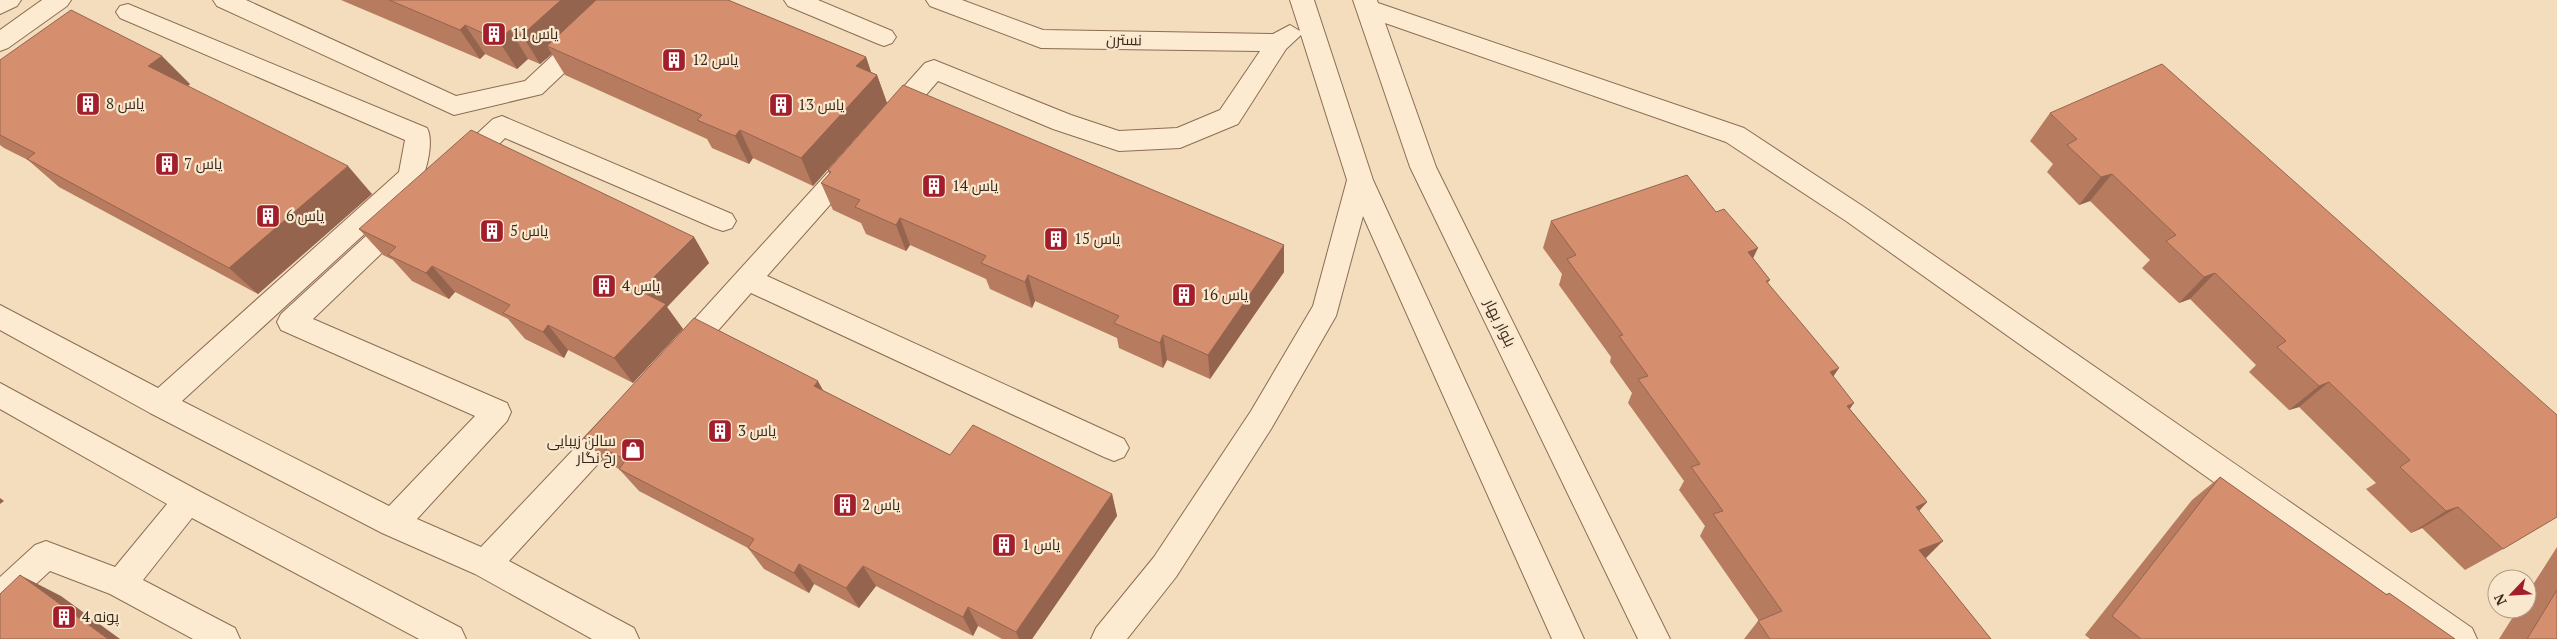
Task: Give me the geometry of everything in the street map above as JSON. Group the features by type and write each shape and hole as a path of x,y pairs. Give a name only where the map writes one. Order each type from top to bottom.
{"street":[{"path":"0,6 9,0"},
{"path":"0,42 58,0"},
{"path":"225,0 454,106 533,88 627,0"},
{"path":"796,0 884,37"},
{"name":"نسترن","path":"938,0 1041,38 1278,43"},
{"path":"1367,4 1735,135 1855,214 2461,639"},
{"name":"بلوار بهار","path":"1367,4 1424,167 1654,639"},
{"path":"668,367 749,280 934,69 1062,122 1119,141 1180,138 1229,117 1278,43 1306,10"},
{"path":"1306,10 1360,180 1568,639"},
{"path":"128,12 418,135 411,176 160,404"},
{"path":"444,180 502,126 723,221"},
{"path":"1107,639 1165,567 1261,420 1326,308 1360,180"},
{"path":"393,523 497,412 291,322 422,200"},
{"path":"749,280 1114,448"},
{"path":"0,316 160,404 393,523 486,564 622,639"},
{"path":"0,395 188,501 450,639"},
{"path":"486,564 634,404"},
{"path":"121,584 188,501"},
{"path":"0,597 46,555 121,584 224,639"}],"building":[{"path":"389,0 561,0 522,35 510,30 498,40 465,25 460,30"},
{"path":"596,0 728,0 866,57 856,66 877,75 801,158 740,130 735,136 697,120 702,115 547,46"},
{"path":"71,10 162,56 148,66 348,166 229,268 27,159 35,153 0,135 0,60"},
{"path":"2162,64 2557,415 2557,517 2503,549 2458,507 2446,511 2400,467 2410,460 2329,382 2319,386 2277,347 2286,341 2215,273 2204,277 2166,241 2176,235 2112,174 2101,177 2067,145 2077,139 2050,113"},
{"path":"903,85 1284,245 1208,355 1163,335 1160,343 1114,323 1119,316 1028,275 1025,282 981,263 986,256 946,238 900,218 896,225 855,207 860,200 821,183 831,172 828,170"},
{"path":"471,130 694,237 640,291 666,304 614,358 548,325 543,332 503,313 510,305 432,266 426,273 388,255 396,247 359,229"},
{"path":"1687,175 1716,212 1724,209 1758,248 1748,252 1770,280 1766,281 1839,368 1830,372 1854,403 1847,406 1927,502 1916,507 1943,541 1919,550 1991,639 1770,639 1758,621 1782,611 1713,514 1723,511 1691,467 1700,464 1638,379 1648,376 1619,336 1623,335 1567,259 1576,255 1551,221"},
{"path":"694,318 818,381 814,386 950,455 973,425 1112,494 1016,632 968,607 963,617 863,566 846,588 799,564 794,573 748,548 754,539 619,469 626,460 584,438"},
{"path":"2220,477 2387,595 2389,593 2455,639 2141,639 2112,616"},
{"path":"20,575 108,639 0,639 0,594"},
{"path":"2557,590 2557,639 2527,639"}],"place":[{"name":"یاس 11","path":"494,34"},
{"name":"یاس 12","path":"674,60"},
{"name":"یاس 8","path":"88,104"},
{"name":"یاس 13","path":"781,105"},
{"name":"یاس 7","path":"167,164"},
{"name":"یاس 14","path":"934,186"},
{"name":"یاس 6","path":"268,216"},
{"name":"یاس 5","path":"492,231"},
{"name":"یاس 15","path":"1056,239"},
{"name":"یاس 4","path":"604,286"},
{"name":"یاس 16","path":"1184,295"},
{"name":"یاس 3","path":"720,431"},
{"name":"سالن زیبایی رخ‌ نگار","path":"633,450"},
{"name":"یاس 2","path":"845,505"},
{"name":"یاس 1","path":"1004,545"},
{"name":"پونه 4","path":"64,617"}]}
